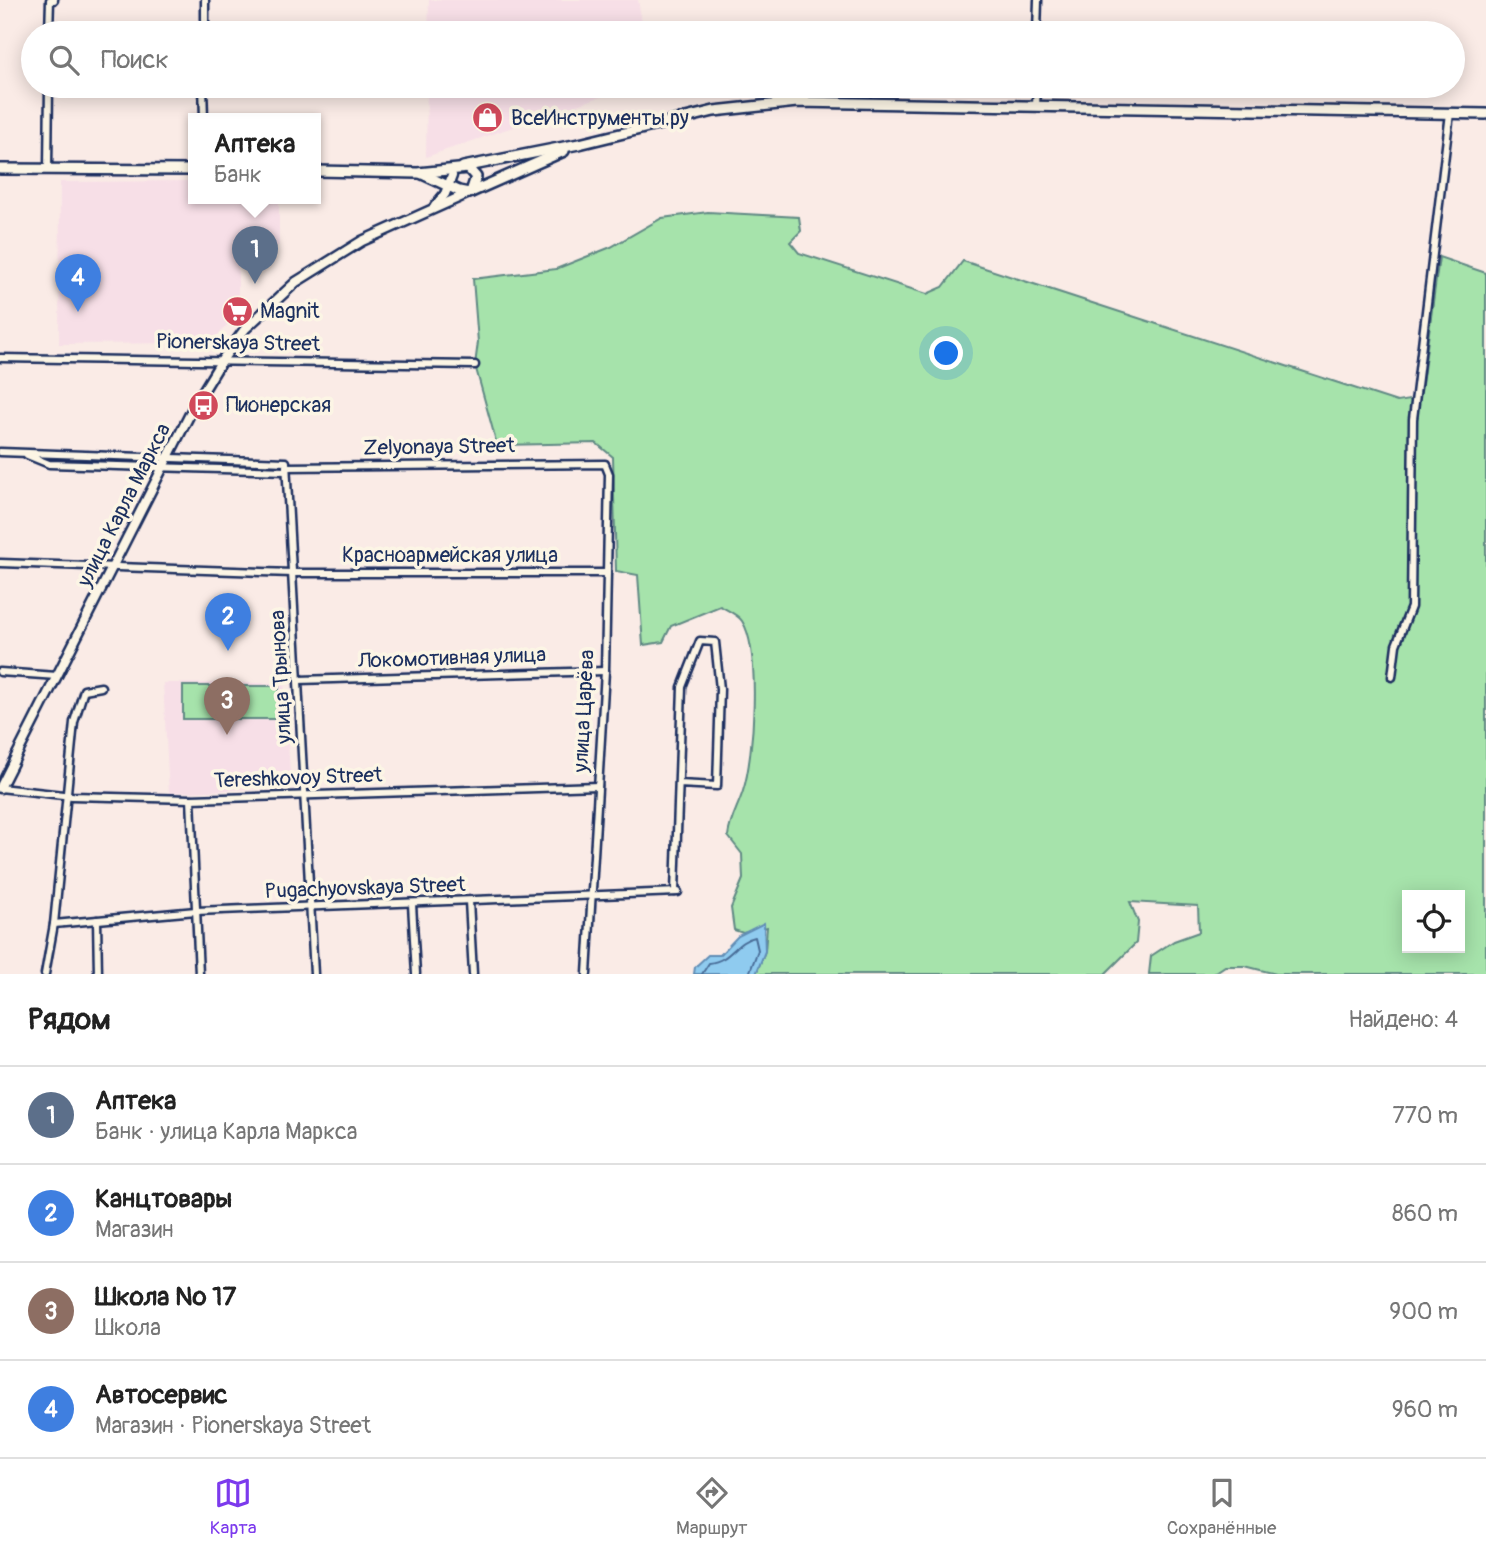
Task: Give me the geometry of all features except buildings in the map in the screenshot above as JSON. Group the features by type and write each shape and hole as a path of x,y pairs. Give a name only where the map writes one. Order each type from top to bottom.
{"main road":[{"path":"321,171 418,173 462,167 579,144 672,119 768,104 830,102 1486,114"},
{"name":"улица Карла Маркса","path":"470,192 579,144"},
{"path":"452,184 462,167"},
{"path":"418,173 470,192 476,177 472,170 462,167"},
{"path":"0,169 188,170"}],"street":[{"path":"51,21 52,0"},
{"path":"205,0 205,21"},
{"path":"1037,21 1038,0"},
{"path":"48,169 49,98"},
{"path":"1036,98 1036,105"},
{"path":"1392,677 1396,645 1411,607 1413,419 1450,113"},
{"name":"улица Карла Маркса","path":"430,210 441,201 452,184"},
{"name":"улица Карла Маркса","path":"0,788 167,458 222,360 245,330 296,282 362,241 470,192"},
{"name":"Pionerskaya Street","path":"0,358 475,365"},
{"name":"Zelyonaya Street","path":"0,452 167,458 286,467"},
{"name":"Zelyonaya Street","path":"22,453 49,464 162,469 592,463"},
{"name":"улица Царёва","path":"587,974 605,671 609,474 605,464 592,463"},
{"name":"улица Трынова","path":"286,467 314,974"},
{"name":"Красноармейская улица","path":"0,563 292,573 607,573"},
{"path":"700,641 715,642 720,689 717,786 679,784 682,687 700,641"},
{"name":"Локомотивная улица","path":"299,680 605,671"},
{"path":"0,672 57,676"},
{"path":"45,974 54,925 74,722 84,690 101,687"},
{"name":"Pugachyovskaya Street","path":"54,925 196,911 593,898 676,892 679,784"},
{"name":"Tereshkovoy Street","path":"0,788 67,795 191,799 598,786"},
{"path":"191,799 199,974"},
{"path":"469,901 473,974"},
{"path":"412,904 416,974"},
{"path":"97,920 97,974"}],"shaded area":[{"path":"429,0 638,0 642,21 428,21"},
{"path":"427,98 597,98 426,157"},
{"path":"188,181 188,204 279,204 279,246 238,246 238,299 231,300 231,321 210,343 59,344 60,182"},
{"path":"163,683 284,683 291,787 169,793"}],"green space":[{"path":"708,212 799,217 801,231 790,242 799,253 927,294 943,287 963,261 1397,402 1416,399 1421,392 1439,257 1486,273 1486,974 1276,974 1245,966 1225,966 1213,974 1149,974 1151,956 1174,941 1199,932 1198,906 1130,902 1138,922 1136,943 1105,974 756,974 765,951 767,927 743,933 734,930 731,908 743,879 742,854 728,836 747,775 753,730 752,655 742,621 720,606 671,626 663,642 643,645 638,575 616,571 613,457 596,443 497,445 475,365 478,342 473,279 556,269 611,247 662,218"},
{"path":"183,686 279,686 279,719 183,719"}],"water":[{"path":"764,923 765,951 756,974 694,974 695,967 708,955 720,955 738,936"}],"place":[{"name":"ВсеИнструменты.ру","path":"488,118"},
{"name":"Аптека","path":"255,284"},
{"name":"Magnit","path":"237,311"},
{"name":"Автосервис","path":"78,312"},
{"name":"Пионерская","path":"203,405"},
{"name":"Канцтовары","path":"228,651"},
{"name":"Школа № 17","path":"227,735"}]}
